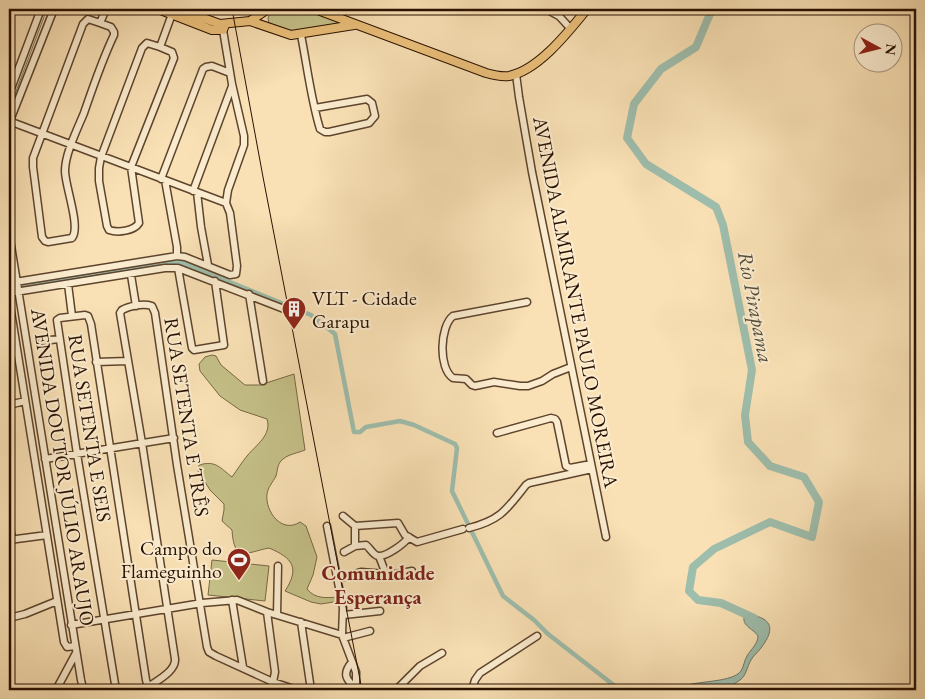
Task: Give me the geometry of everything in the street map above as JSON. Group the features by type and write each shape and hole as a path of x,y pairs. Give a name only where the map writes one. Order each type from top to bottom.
{"main road":[{"path":"161,9 175,11 224,27 250,21 268,9"},
{"path":"268,9 268,27"},
{"path":"315,9 486,73 502,76 516,74 538,61 587,9"},
{"path":"250,21 291,35 301,35 356,25"}],"street":[{"path":"9,94 41,9"},
{"path":"54,9 9,122 226,203"},
{"path":"100,23 106,9"},
{"path":"546,9 559,16 570,28"},
{"path":"160,47 175,11"},
{"path":"88,19 100,23 111,28 114,35 72,144 65,170 75,232 72,238 54,242 45,241 42,237 32,162 82,24 88,19"},
{"path":"12,282 177,256 208,265 230,275 236,274 230,213 226,203 228,190 244,140 230,73 224,27"},
{"path":"301,35 315,108 320,129 325,132 369,123 375,116 371,100 367,99 315,108"},
{"path":"147,43 160,47 172,52 174,58 131,167 139,223 131,229 113,232 107,226 99,181 101,157 142,48 147,43"},
{"path":"177,256 177,246 163,179 203,69 206,66 212,66 230,73"},
{"name":"AVENIDA ALMIRANTE PAULO MOREIRA","path":"516,74 532,172 606,537"},
{"path":"208,265 195,191 232,84"},
{"name":"AVENIDA DOUTOR JÚLIO ARAUJO","path":"9,233 12,282 18,291 75,646 67,647 64,645 9,299"},
{"path":"9,293 131,275 165,268 178,268 284,309"},
{"path":"178,268 192,348 194,350 224,345 215,281"},
{"path":"131,275 136,306"},
{"path":"68,284 72,316 88,316 146,680 149,685 174,666 176,658 142,443 128,361 96,362"},
{"path":"249,294 263,381"},
{"path":"527,302 453,316 448,320 442,357 446,371 453,378 466,379 475,386 494,382 520,386 535,384 571,367"},
{"name":"RUA SETENTA E TRÊS","path":"128,361 121,319 122,310 148,304 152,306 155,314 206,643 209,652 243,667"},
{"name":"RUA SETENTA E SEIS","path":"72,316 57,320 59,339 116,690"},
{"path":"42,341 59,339"},
{"path":"9,405 25,401"},
{"path":"497,433 551,418 555,419 566,466 570,468 592,467"},
{"path":"45,459 174,438"},
{"path":"343,516 355,526 398,523 403,532 415,542 419,542 486,523 499,517 529,483 592,467"},
{"path":"9,520 10,540 47,535"},
{"path":"327,526 344,615 342,637 356,672 356,690"},
{"path":"355,526 356,546"},
{"path":"344,552 356,546 366,546 379,556 390,552 409,537"},
{"path":"379,556 386,574"},
{"path":"278,566 278,615"},
{"path":"337,579 362,572 390,575 412,571"},
{"path":"232,600 243,667 273,682 296,690"},
{"path":"71,625 169,608 232,600 243,601 267,612 342,637 370,631"},
{"path":"9,618 25,614 57,601"},
{"path":"267,612 275,665 273,682"},
{"path":"344,615 380,612"},
{"path":"300,622 311,690"},
{"path":"472,690 474,680 480,673 537,636"},
{"path":"75,646 82,684 79,690"},
{"path":"56,690 76,653"},
{"path":"396,690 420,666 442,653"}],"shaded area":[{"path":"272,9 305,9 344,24 301,34 269,25 268,18"},
{"path":"216,356 221,365 245,385 260,385 294,374 305,450 288,456 281,461 276,476 269,487 267,501 272,514 281,523 293,525 300,522 306,526 317,557 313,575 307,589 314,595 325,598 338,597 340,601 321,604 311,602 285,591 290,583 293,570 289,560 269,548 243,553 239,552 236,548 232,530 222,521 224,504 210,490 198,471 199,465 214,464 232,477 265,435 268,425 267,419 240,410 220,396 200,371 199,364 205,357"},
{"name":"Campo do Flameguinho","path":"212,560 269,566 265,601 208,595"},
{"path":"745,614 754,615 766,621 770,629 766,641 752,658 742,678 720,689 684,690 688,685 724,679 737,675 741,671 747,656 757,642 758,636 744,621"}],"waterway":[{"path":"9,110 47,9"},
{"name":"Rio Pirapama","path":"712,9 696,47 661,69 634,104 627,138 646,164 716,207 723,225 752,370 745,415 748,442 770,466 804,477 819,502 812,537 770,522 714,549 693,567 689,591 698,600 721,603 754,618"},
{"path":"9,287 183,263 311,315 335,334 354,432 360,432 366,427 400,421 414,425 455,444 457,448 452,491 503,596 620,690"},
{"path":"9,267 10,279"}],"tram line":[{"path":"232,9 362,690"}],"place":[{"name":"VLT - Cidade Garapu","path":"294,330"},
{"name":"Campo do Flameguinho","path":"239,581"}],"district":[{"name":"Comunidade Esperança","path":"378,584"}]}
